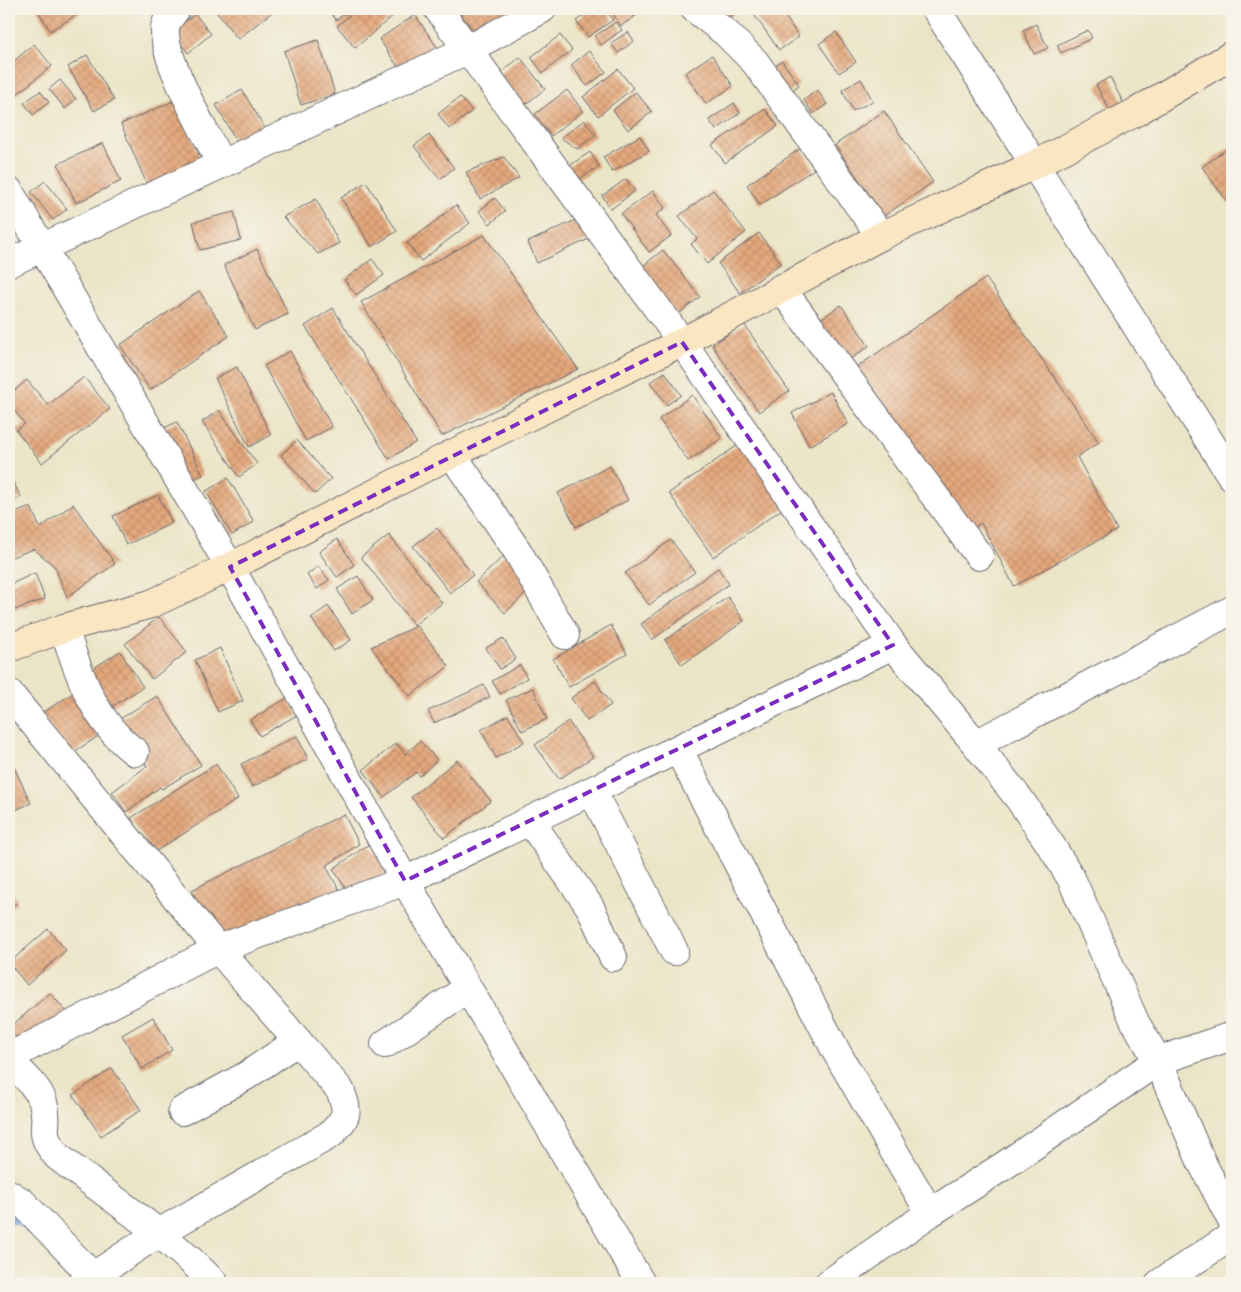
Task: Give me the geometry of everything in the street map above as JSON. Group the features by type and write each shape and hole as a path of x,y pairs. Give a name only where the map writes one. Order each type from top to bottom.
{"main road":[{"path":"9,648 64,628 151,604 230,567 452,454 682,342 881,236 1034,165 1136,112 1232,55"}],"street":[{"path":"176,9 165,27 166,42 178,75 221,164"},
{"path":"438,9 682,342 893,645 1020,800 1071,878 1135,1022 1158,1061 1201,1161 1232,1221"},
{"path":"9,263 469,49 542,9"},
{"path":"694,9 726,33 755,62 881,236"},
{"path":"936,9 1232,477"},
{"path":"9,191 40,248 230,567 467,989 641,1283"},
{"path":"781,288 978,556"},
{"path":"452,454 518,552 565,635"},
{"path":"976,744 1232,610"},
{"path":"64,628 77,669 90,697 112,731 135,752"},
{"path":"214,1283 202,1270 57,1156 46,1143 43,1133 43,1104 38,1090 9,1059 218,949 405,881 893,645"},
{"path":"9,693 218,949 340,1090 347,1107 343,1121 332,1134 156,1234 92,1281 22,1202 9,1194"},
{"path":"678,749 837,1052 930,1213"},
{"path":"592,791 674,951"},
{"path":"530,820 590,906 612,957"},
{"path":"384,1044 467,989"},
{"path":"829,1283 930,1213 1006,1165 1158,1061 1232,1036"},
{"path":"182,1111 246,1076 298,1041"},
{"path":"1160,1283 1232,1236"}],"highlighted area":[{"path":"682,342 893,645 405,881 230,567"}],"building":[{"path":"37,9 86,9 50,31"},
{"path":"214,9 276,9 238,39"},
{"path":"327,9 351,9 336,20"},
{"path":"357,9 401,9 355,48 337,26"},
{"path":"456,9 519,9 479,36"},
{"path":"593,9 605,9 613,20 588,37 576,21"},
{"path":"610,9 645,9 621,26"},
{"path":"722,9 741,9 728,18"},
{"path":"765,9 780,9 799,37 779,50 755,16"},
{"path":"195,14 211,34 188,53 172,32"},
{"path":"415,15 439,50 403,74 379,39"},
{"path":"616,22 622,30 601,45 595,36"},
{"path":"1036,24 1048,48 1034,54 1023,30"},
{"path":"1088,30 1092,38 1061,53 1057,45"},
{"path":"628,32 634,41 618,53 611,43"},
{"path":"836,32 856,62 839,73 819,44"},
{"path":"560,35 572,50 543,73 531,57"},
{"path":"318,40 335,94 301,105 284,51"},
{"path":"34,44 52,66 11,99 9,96 9,65"},
{"path":"589,51 606,72 587,86 571,65"},
{"path":"87,55 114,100 94,111 68,67"},
{"path":"712,55 733,86 706,104 685,73"},
{"path":"520,57 545,89 522,107 497,76"},
{"path":"782,61 799,85 784,96 768,71"},
{"path":"618,69 633,88 598,116 583,97"},
{"path":"1110,77 1124,104 1110,111 1096,85"},
{"path":"861,79 873,101 853,111 842,90"},
{"path":"60,80 76,99 65,109 49,89"},
{"path":"242,90 266,130 239,146 216,105"},
{"path":"567,90 583,111 551,136 535,114"},
{"path":"817,90 827,104 813,114 804,100"},
{"path":"40,91 49,102 33,115 24,103"},
{"path":"636,92 652,112 628,130 613,110"},
{"path":"460,97 472,111 449,129 438,114"},
{"path":"176,100 203,164 148,187 121,124"},
{"path":"734,103 740,113 716,130 709,120"},
{"path":"765,109 778,126 725,163 712,145"},
{"path":"884,111 933,182 884,216 835,145"},
{"path":"584,120 596,135 577,149 561,138"},
{"path":"429,135 454,168 440,179 414,146"},
{"path":"640,136 649,151 612,172 603,157"},
{"path":"103,143 121,181 76,203 58,164"},
{"path":"1232,145 1232,200 1228,203 1202,167"},
{"path":"801,148 814,169 760,205 747,185"},
{"path":"590,152 599,166 572,184 563,170"},
{"path":"504,157 519,178 480,199 466,172"},
{"path":"626,179 635,191 611,209 602,196"},
{"path":"45,181 67,209 53,220 31,192"},
{"path":"366,182 397,231 372,247 341,198"},
{"path":"713,190 746,232 707,264 691,244 697,239 679,216"},
{"path":"653,191 665,208 656,215 671,236 649,252 621,214"},
{"path":"495,198 505,211 490,224 479,211"},
{"path":"316,199 339,243 318,254 283,217"},
{"path":"456,205 470,223 421,261 407,243"},
{"path":"234,212 241,240 200,250 193,222"},
{"path":"580,218 589,239 537,263 528,242"},
{"path":"759,233 781,263 740,293 718,263"},
{"path":"484,235 578,369 442,436 361,302"},
{"path":"257,249 288,314 255,330 224,265"},
{"path":"663,250 700,297 677,315 640,268"},
{"path":"372,259 384,275 356,295 344,280"},
{"path":"986,278 1099,442 1077,457 1117,530 1014,586 981,523 969,531 857,367"},
{"path":"199,291 229,336 150,390 120,345"},
{"path":"841,305 869,346 846,362 818,321"},
{"path":"333,308 416,442 389,459 305,326"},
{"path":"744,324 789,391 759,412 712,345"},
{"path":"290,351 332,427 306,441 264,366"},
{"path":"237,367 271,435 249,447 215,378"},
{"path":"665,372 681,395 667,405 650,382"},
{"path":"84,377 110,409 42,463 16,430 25,424 9,404 9,395 27,380 48,405"},
{"path":"831,392 848,424 809,446 792,413"},
{"path":"692,395 722,438 688,461 659,419"},
{"path":"219,410 257,464 239,477 202,422"},
{"path":"177,422 203,475 186,483 160,430"},
{"path":"297,440 331,479 315,494 281,455"},
{"path":"741,443 785,507 713,557 669,493"},
{"path":"610,466 628,500 576,527 558,493"},
{"path":"9,474 21,497 9,503"},
{"path":"228,478 254,522 232,535 206,491"},
{"path":"158,495 172,523 126,545 113,516"},
{"path":"73,504 115,564 67,597 55,567 34,549 9,558 9,515 31,507 40,528"},
{"path":"437,528 473,575 450,593 413,546"},
{"path":"389,535 442,603 414,625 361,557"},
{"path":"337,539 354,565 337,577 319,552"},
{"path":"671,540 695,572 649,605 625,573"},
{"path":"506,554 534,585 505,613 476,582"},
{"path":"318,566 329,580 317,589 307,575"},
{"path":"718,568 729,584 652,640 641,624"},
{"path":"35,573 45,599 9,612 9,585"},
{"path":"358,576 373,600 352,614 337,589"},
{"path":"728,597 744,621 682,665 665,640"},
{"path":"328,606 351,640 334,651 311,618"},
{"path":"159,617 187,652 152,679 125,644"},
{"path":"611,625 627,654 569,687 553,659"},
{"path":"417,626 449,666 410,696 371,647"},
{"path":"503,638 516,659 500,669 486,648"},
{"path":"220,648 243,701 218,712 195,660"},
{"path":"120,651 143,687 105,711 83,675"},
{"path":"520,665 527,678 500,694 492,681"},
{"path":"595,681 611,705 587,721 571,698"},
{"path":"484,685 490,697 434,723 428,711"},
{"path":"81,688 108,730 69,755 42,713"},
{"path":"533,688 547,719 522,731 506,700"},
{"path":"157,696 201,765 162,789 160,787 126,812 112,792 147,766 118,720"},
{"path":"287,698 297,715 260,736 250,720"},
{"path":"508,715 524,742 496,758 481,730"},
{"path":"568,721 593,757 559,779 535,745"},
{"path":"297,736 308,759 252,787 241,764"},
{"path":"420,741 437,760 420,776 416,772 384,797 363,770 396,743 405,754"},
{"path":"9,757 31,803 9,813"},
{"path":"457,760 491,801 444,838 411,797"},
{"path":"216,764 238,799 153,853 131,818"},
{"path":"344,814 359,844 326,866 343,897 214,941 192,890"},
{"path":"369,844 388,871 351,896 333,869"},
{"path":"9,890 18,902 9,909"},
{"path":"48,929 66,950 27,985 9,963"},
{"path":"50,993 66,1011 24,1046 9,1028"},
{"path":"153,1017 172,1050 142,1069 122,1035"},
{"path":"112,1068 141,1110 101,1136 73,1095"}],"waterway":[{"path":"9,1218 22,1221 29,1229"}]}
